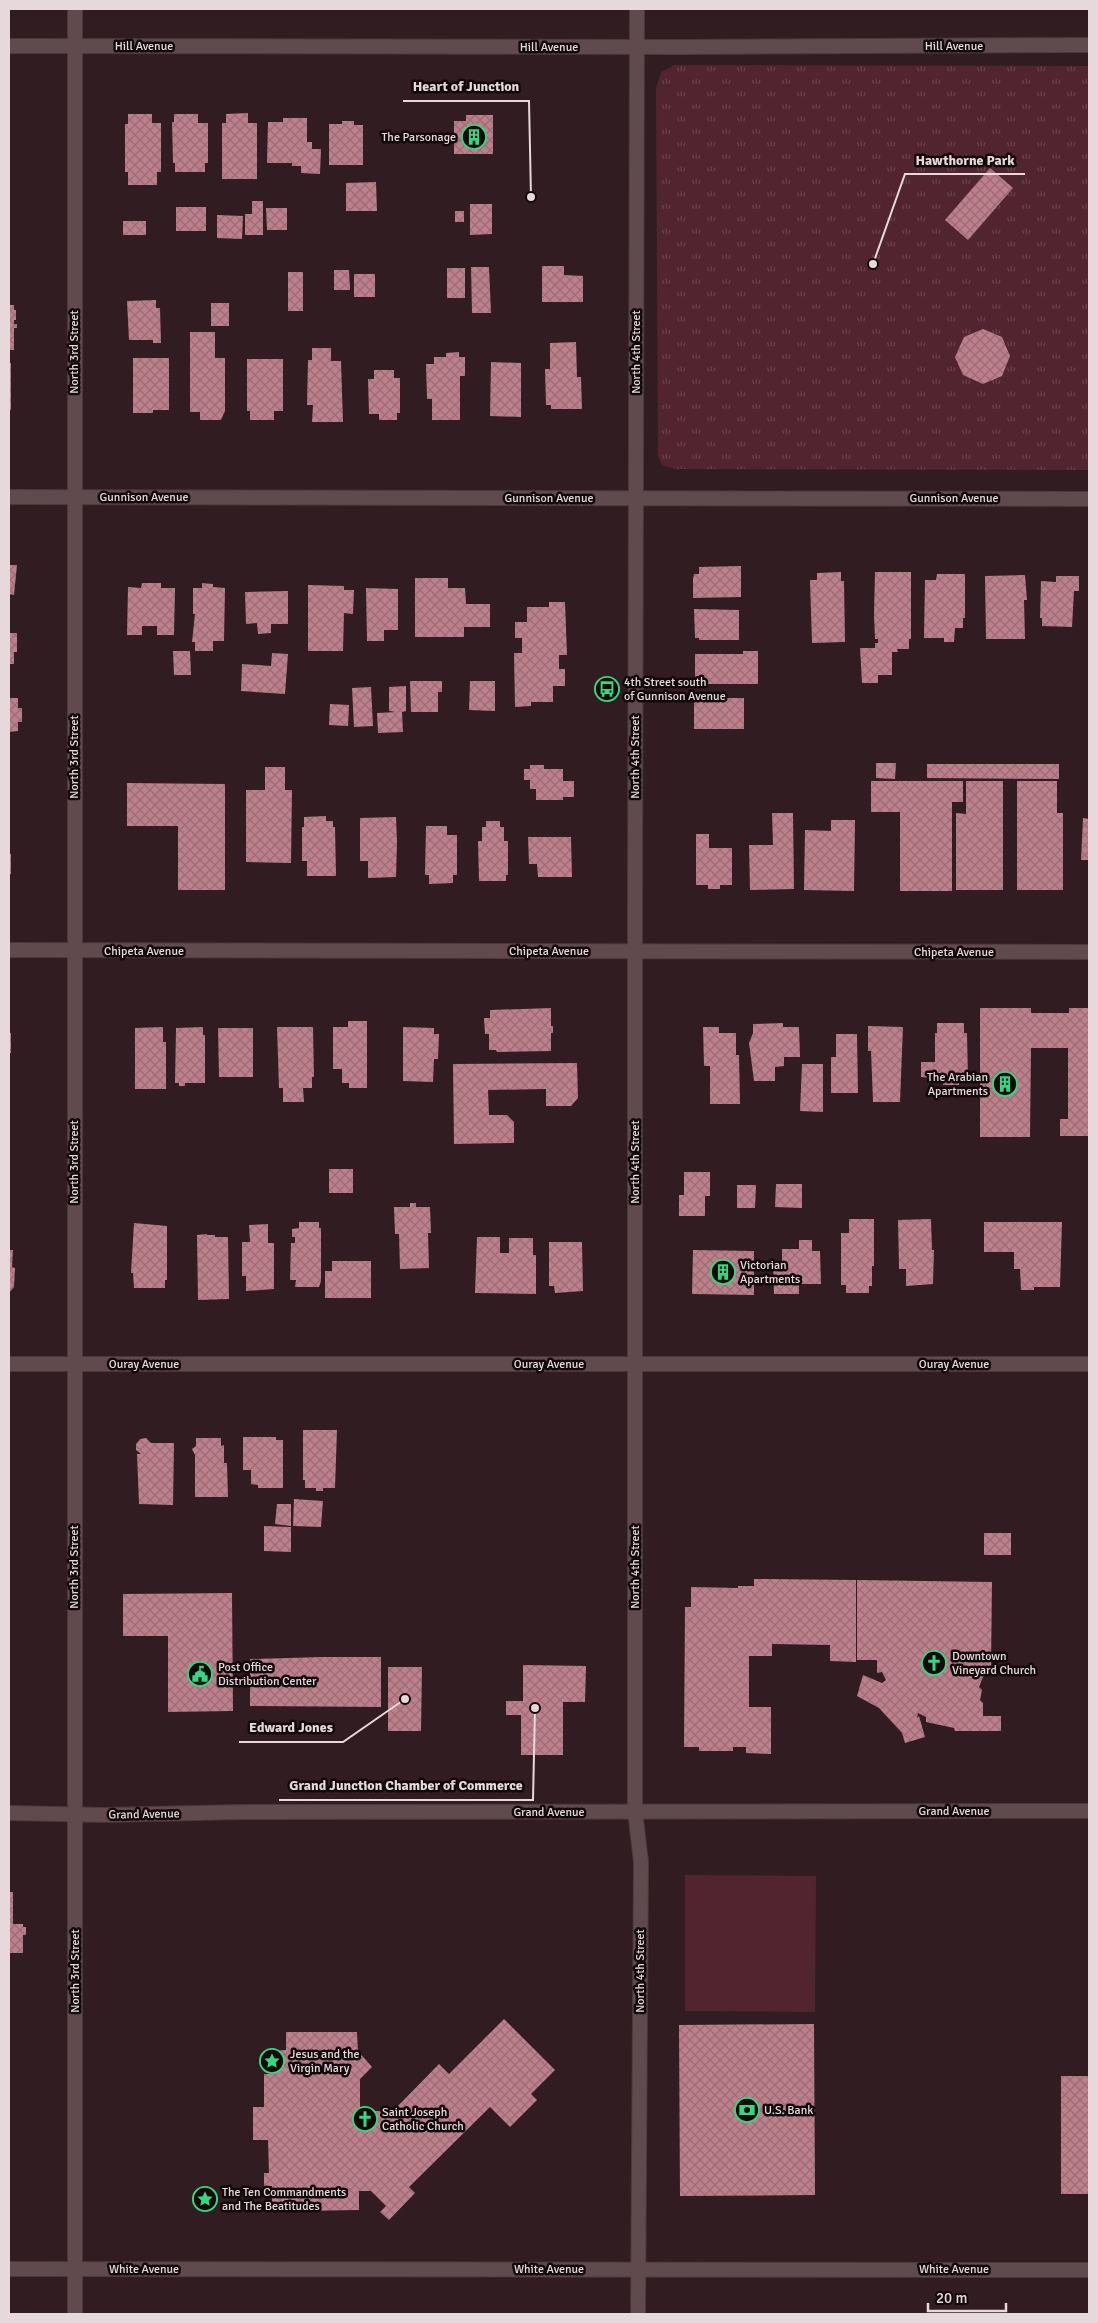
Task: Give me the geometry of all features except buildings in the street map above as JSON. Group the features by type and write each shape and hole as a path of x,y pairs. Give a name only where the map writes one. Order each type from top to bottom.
{"street":[{"name":"North 3rd Street","path":"75,9 75,2314"},
{"name":"North 4th Street","path":"637,9 634,1364 635,1811 641,1862 638,2314"},
{"name":"Hill Avenue","path":"9,46 637,47 1089,45"},
{"name":"Gunnison Avenue","path":"9,497 1089,499"},
{"name":"Chipeta Avenue","path":"9,950 1089,952"},
{"name":"Ouray Avenue","path":"9,1364 1089,1364"},
{"name":"Grand Avenue","path":"9,1813 104,1815 243,1812 1089,1811"},
{"name":"White Avenue","path":"9,2269 1089,2270"}],"green space":[{"path":"674,65 1089,66 1089,470 675,469 662,465 658,456 656,89 661,72"},
{"path":"685,1875 816,1876 815,2012 685,2011"}],"place":[{"name":"The Parsonage","path":"474,137"},
{"name":"Heart of Junction","path":"531,197"},
{"name":"Hawthorne Park","path":"873,264"},
{"name":"4th Street south of Gunnison Avenue","path":"607,689"},
{"name":"The Arabian Apartments","path":"1005,1084"},
{"name":"Victorian Apartments","path":"723,1272"},
{"name":"Downtown Vineyard Church","path":"934,1663"},
{"name":"Post Office Distribution Center","path":"200,1674"},
{"name":"Edward Jones","path":"405,1699"},
{"name":"Grand Junction Chamber of Commerce","path":"535,1708"},
{"name":"Jesus and the Virgin Mary","path":"272,2061"},
{"name":"U.S. Bank","path":"747,2110"},
{"name":"Saint Joseph Catholic Church","path":"365,2119"},
{"name":"The Ten Commandments and The Beatitudes","path":"205,2199"}]}
